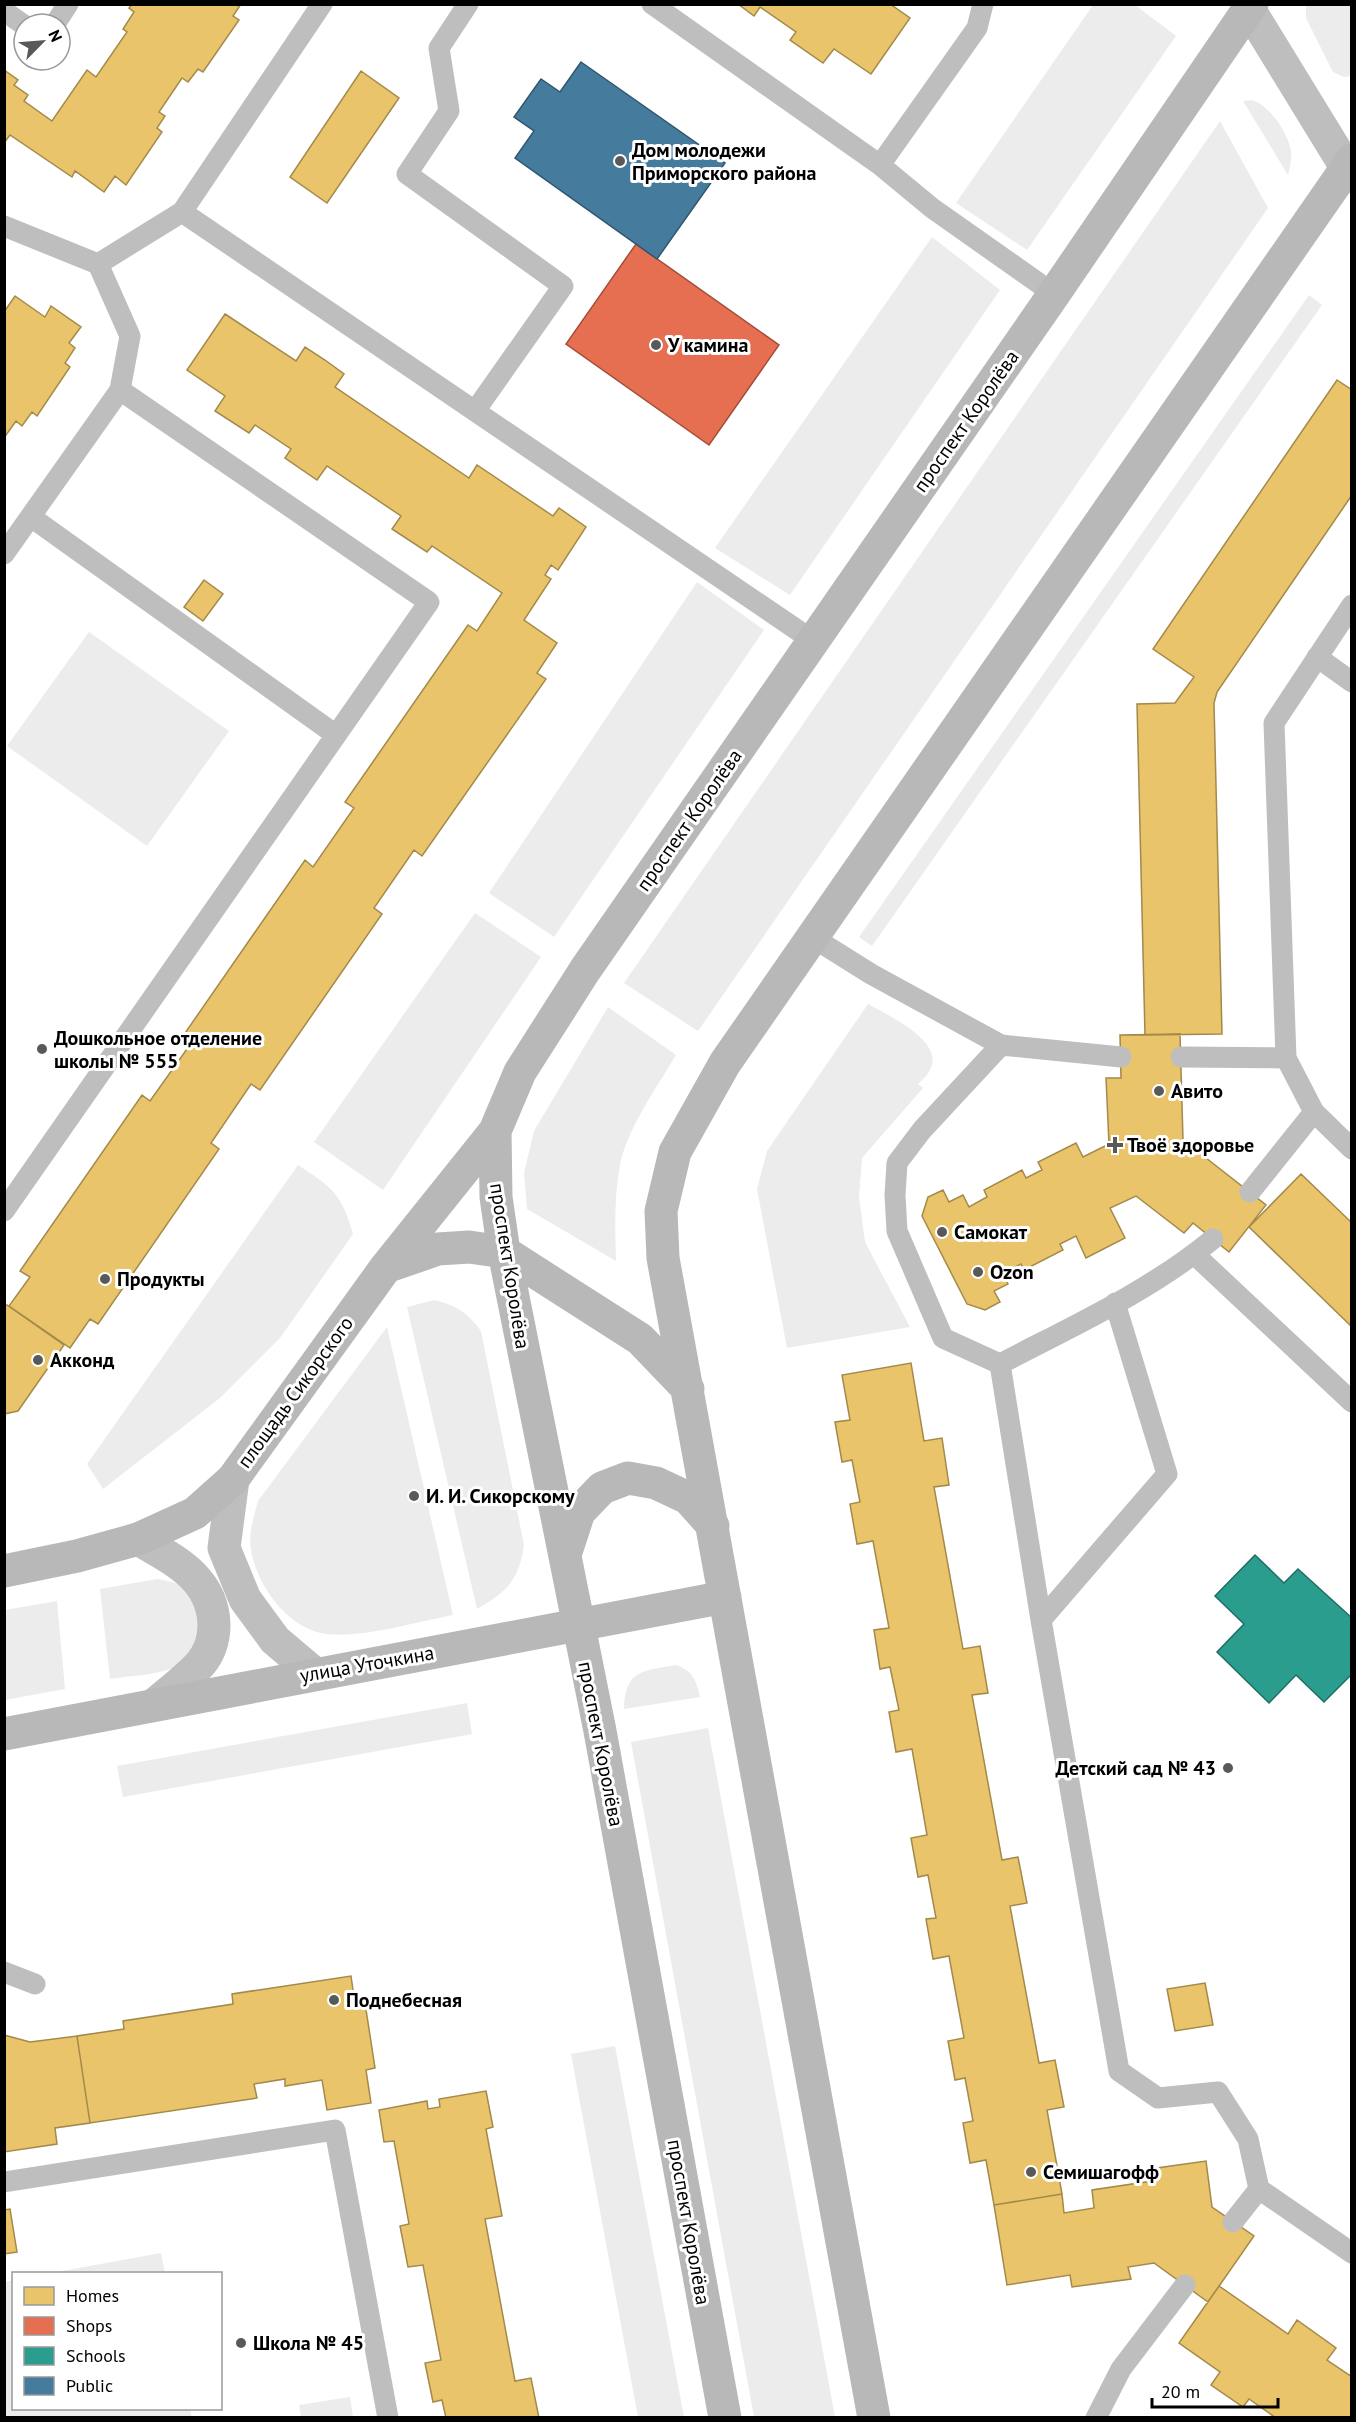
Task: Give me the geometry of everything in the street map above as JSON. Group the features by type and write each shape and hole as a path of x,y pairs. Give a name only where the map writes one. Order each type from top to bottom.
{"street":[{"path":"874,2418 663,1258 661,1211 675,1152 725,1064 1350,168 1251,7"},
{"name":"проспект Королёва","path":"725,2418 578,1626 504,1252 496,1197 495,1131 520,1072 585,970 1251,7"},
{"name":"площадь Сикорского","path":"314,1673 275,1640 245,1599 224,1548 233,1479 386,1267 495,1131"},
{"path":"386,1267 438,1249 469,1247 504,1252 640,1340 688,1389"},
{"path":"564,1556 579,1512 602,1488 628,1478 656,1482 688,1498 713,1526"},
{"path":"4,1570 77,1556 138,1539 195,1513 233,1479"},
{"path":"138,1539 174,1560 201,1583 214,1607 214,1638 201,1663 155,1704"},
{"path":"578,1626 725,1597"},
{"name":"улица Уточкина","path":"4,1734 314,1673 578,1626"}],"lane":[{"path":"98,264 182,212 322,4"},
{"path":"468,4 439,48 449,111 407,174 563,286 475,411"},
{"path":"652,4 880,165 932,208 1054,294"},
{"path":"880,165 977,28 983,4"},
{"path":"182,212 812,640"},
{"path":"4,226 98,264 130,336 120,390 4,554"},
{"path":"4,1211 429,602 120,390"},
{"path":"31,517 336,735"},
{"path":"1352,605 1274,723 1286,1058 1314,1112 1352,1149"},
{"path":"1317,657 1352,681"},
{"path":"812,937 871,974 1001,1045 1121,1058"},
{"path":"1000,1364 944,1338 897,1231 895,1195 897,1163 922,1130 1001,1045"},
{"path":"1181,1057 1286,1058"},
{"path":"1250,1192 1314,1112"},
{"path":"1000,1364 1115,1303 1194,1254 1213,1239"},
{"path":"1194,1254 1352,1402"},
{"path":"1041,1620 1167,1474 1115,1303"},
{"path":"1000,1364 1041,1620 1119,2071 1158,2097 1218,2092 1248,2139 1259,2189 1352,2253"},
{"path":"4,1972 35,1984"},
{"path":"4,2182 334,2130 388,2418"},
{"path":"1233,2222 1259,2189"},
{"path":"1096,2418 1121,2369 1185,2285"}],"shaded area":[{"path":"1093,5 1135,5 1176,36 1027,250 956,203"},
{"path":"1306,5 1351,5 1351,76 1344,77 1333,72 1306,18"},
{"path":"1251,100 1271,113 1286,136 1291,154 1288,175 1243,101"},
{"path":"1220,121 1268,208 698,1031 624,983"},
{"path":"932,237 1000,290 790,595 715,548"},
{"path":"1309,295 1322,305 872,946 859,937"},
{"path":"697,582 764,630 554,937 489,893"},
{"path":"89,632 229,731 147,846 7,746"},
{"path":"475,913 541,957 383,1190 314,1142"},
{"path":"868,1004 912,1030 930,1049 933,1059 929,1072 918,1084 923,1088 862,1158 859,1197 865,1242 910,1327 787,1348 757,1189 767,1151"},
{"path":"608,1007 676,1055 644,1109 624,1151 618,1177 616,1201 616,1261 527,1209 524,1173 534,1131"},
{"path":"298,1165 319,1179 340,1200 353,1234 280,1338 220,1398 103,1489 87,1464"},
{"path":"434,1300 449,1304 461,1311 481,1331 524,1545 519,1567 510,1584 504,1591 477,1609 407,1307"},
{"path":"387,1327 453,1615 373,1632 326,1634 299,1624 276,1604 267,1591 254,1564 250,1538 252,1525 258,1501"},
{"path":"157,1579 175,1583 186,1591 193,1601 198,1613 199,1625 198,1638 193,1650 186,1660 168,1670 110,1679 100,1589"},
{"path":"57,1601 65,1689 5,1700 5,1610"},
{"path":"676,1665 693,1677 700,1697 624,1709 625,1696 632,1680 645,1671"},
{"path":"467,1703 472,1734 123,1797 117,1766"},
{"path":"708,1728 835,2417 754,2417 631,1742"},
{"path":"615,2046 684,2417 638,2417 571,2054"},
{"path":"161,2253 165,2272 56,2272"},
{"path":"12,2280 12,2410 190,2410 192,2417 5,2417 5,2282"},
{"path":"350,2397 353,2417 301,2417 299,2405"}],"building: Homes":[{"path":"132,4 241,4 233,16 239,20 203,72 198,69 188,82 182,78 159,112 165,116 157,128 162,132 126,185 115,176 104,192 75,171 72,177 10,135 4,143 4,70 18,80 14,85 28,95 24,101 52,121 87,70 96,77 127,32 123,29 134,12 129,8"},
{"path":"738,4 890,4 910,18 871,74 834,49 823,63 790,40 796,32 760,7 754,16"},
{"path":"361,71 399,98 327,203 290,177"},
{"path":"15,296 45,317 51,306 81,327 69,343 75,348 65,363 70,367 37,416 32,412 22,426 16,421 4,438 4,312"},
{"path":"225,314 296,361 305,347 325,360 344,374 335,387 469,478 477,465 553,516 559,508 586,527 558,570 551,565 545,575 551,579 524,620 557,643 537,673 546,679 422,856 414,850 374,908 382,914 260,1090 251,1084 211,1143 219,1149 98,1324 90,1319 70,1348 9,1306 30,1277 20,1271 142,1095 150,1101 192,1042 183,1036 305,860 313,867 354,808 345,802 468,625 477,631 502,593 432,546 427,552 392,529 401,516 327,466 317,480 285,458 291,449 255,425 249,433 215,411 225,396 187,370"},
{"path":"1337,380 1352,390 1352,495 1217,692 1214,703 1222,1034 1145,1035 1137,704 1175,703 1194,677 1153,649"},
{"path":"204,580 223,594 203,621 184,607"},
{"path":"1180,1034 1183,1140 1266,1205 1229,1252 1193,1223 1184,1233 1136,1196 1110,1208 1125,1238 1086,1258 1076,1236 1060,1244 1063,1250 1024,1270 1021,1264 1003,1273 1008,1284 994,1291 1000,1302 985,1310 967,1304 922,1216 928,1197 943,1190 949,1202 963,1195 969,1207 987,1197 984,1190 1022,1170 1026,1178 1042,1170 1038,1162 1076,1143 1083,1157 1109,1144 1106,1078 1121,1078 1120,1035"},
{"path":"1301,1174 1352,1223 1352,1327 1249,1227"},
{"path":"4,1303 64,1345 18,1411 4,1414"},
{"path":"911,1363 924,1441 942,1438 949,1485 934,1487 963,1649 980,1646 988,1693 972,1695 1002,1860 1018,1857 1027,1903 1010,1906 1039,2063 1055,2060 1064,2107 1047,2110 1062,2194 994,2205 986,2160 970,2163 963,2123 973,2121 965,2078 955,2080 948,2041 964,2038 949,1956 933,1959 926,1919 936,1918 928,1875 918,1877 911,1838 927,1835 912,1749 896,1752 889,1712 899,1710 890,1667 880,1669 874,1630 889,1628 873,1541 857,1544 850,1504 860,1502 852,1460 842,1462 835,1422 850,1420 842,1375"},
{"path":"351,1976 355,2004 365,2003 375,2068 366,2070 371,2103 327,2110 322,2080 285,2086 285,2079 254,2084 257,2098 90,2123 77,2036 124,2029 123,2021 233,2004 232,1994"},
{"path":"1205,1983 1213,2025 1175,2031 1167,1989"},
{"path":"4,2035 30,2042 77,2036 90,2123 55,2128 57,2144 4,2152"},
{"path":"486,2091 493,2127 486,2129 502,2216 485,2219 515,2381 531,2378 539,2418 446,2418 442,2400 433,2402 425,2363 441,2360 423,2265 408,2267 400,2226 409,2224 394,2141 384,2142 379,2110 427,2101 428,2109 440,2107 439,2099"},
{"path":"1206,2161 1212,2207 1254,2236 1208,2302 1154,2263 1128,2267 1131,2279 1072,2287 1070,2275 1007,2285 994,2205 1062,2194 1064,2213 1094,2208 1092,2190 1152,2181 1150,2169"},
{"path":"10,2209 17,2252 4,2254 4,2210"},
{"path":"1219,2286 1288,2334 1297,2320 1336,2348 1327,2360 1352,2377 1352,2418 1276,2418 1249,2399 1243,2407 1211,2385 1220,2372 1179,2343"}],"building: Shops":[{"path":"636,244 779,345 709,445 566,344"}],"building: Schools":[{"path":"1255,1555 1284,1583 1298,1569 1352,1618 1352,1674 1324,1702 1296,1675 1269,1703 1217,1652 1244,1624 1215,1596"}],"building: Public":[{"name":"Дом молодежи Приморского района","path":"581,62 725,163 657,259 515,158 534,131 514,117 541,79 560,92"}],"place":[{"name":"Дом молодежи Приморского района","path":"620,161"},
{"name":"У камина","path":"656,345"},
{"name":"Дошкольное отделение школы № 555","path":"42,1049"},
{"name":"Авито","path":"1159,1091"},
{"name":"Твоё здоровье","path":"1115,1145"},
{"name":"Самокат","path":"942,1232"},
{"name":"Ozon","path":"978,1272"},
{"name":"Продукты","path":"105,1279"},
{"name":"Акконд","path":"38,1360"},
{"name":"И. И. Сикорскому","path":"414,1496"},
{"name":"Детский сад № 43","path":"1228,1768"},
{"name":"Поднебесная","path":"334,2000"},
{"name":"Семишагофф","path":"1031,2172"},
{"name":"Школа № 45","path":"241,2343"}]}
